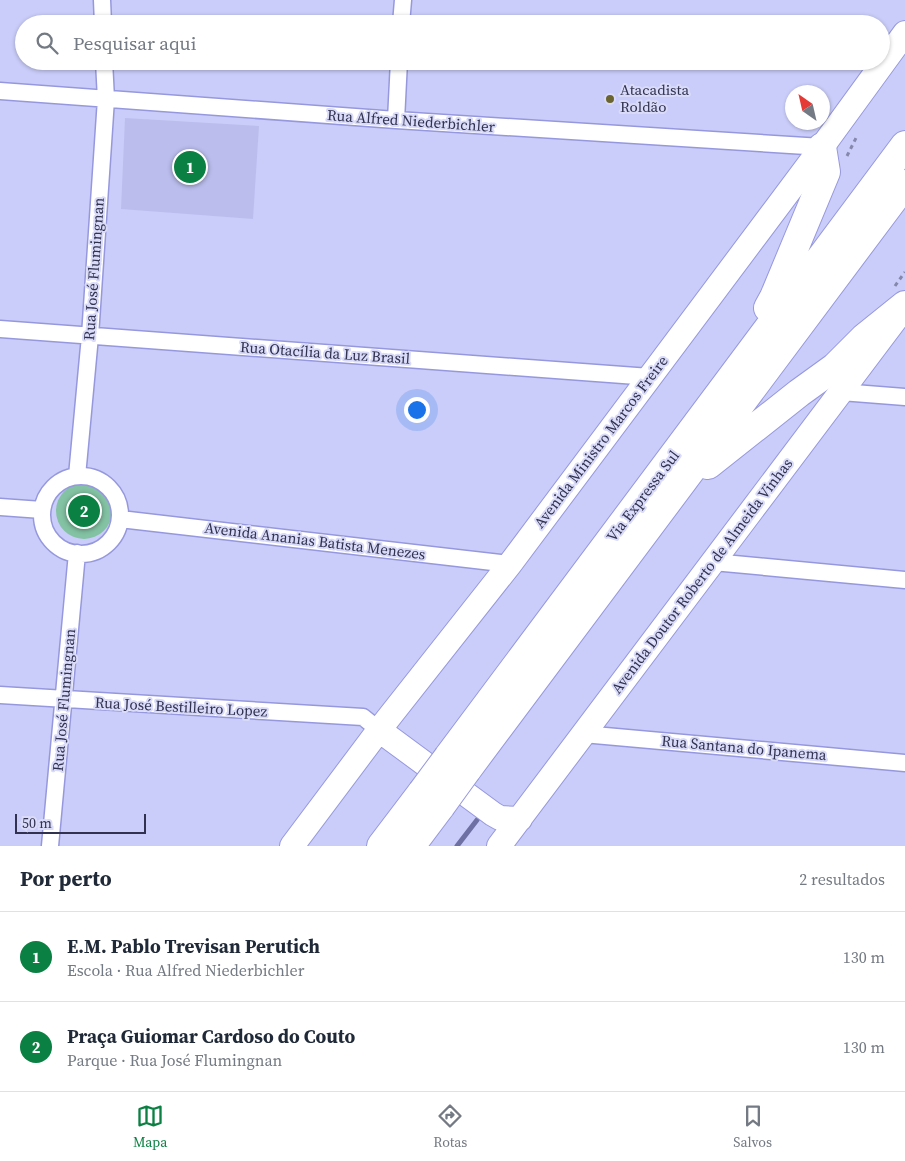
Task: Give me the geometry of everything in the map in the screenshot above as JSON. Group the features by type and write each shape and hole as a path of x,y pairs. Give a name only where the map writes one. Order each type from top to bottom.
{"highway":[{"name":"Via Expressa Sul","path":"381,846 431,799 743,362 905,145"},
{"path":"743,362 760,322 774,297 826,172 822,147"},
{"name":"Via Expressa Sul","path":"457,764 673,495 905,184"},
{"path":"673,495 740,439 834,367 864,338 905,306"},
{"name":"Via Expressa Sul","path":"411,846 431,799"}],"main road":[{"name":"Avenida Ministro Marcos Freire","path":"890,54 905,33"},
{"name":"Avenida Ministro Marcos Freire","path":"292,846 371,724 510,564 878,70"},
{"name":"Avenida Doutor Roberto de Almeida Vinhas","path":"499,846 905,306"},
{"path":"371,724 493,814 500,818 520,818"}],"street":[{"path":"102,0 103,15"},
{"path":"402,15 403,0"},
{"name":"Rua José Flumingnan","path":"77,476 90,336 106,99 104,70"},
{"path":"396,120 399,70"},
{"name":"Rua Alfred Niederbichler","path":"0,91 396,120 822,147"},
{"name":"Rua Otacília da Luz Brasil","path":"0,328 650,377"},
{"path":"841,392 905,397"},
{"path":"77,476 90,477 103,482 113,492 119,505 120,519 116,533 106,545 92,552 77,553 62,549 51,539 44,526 42,510 48,494 60,482 77,476"},
{"path":"0,508 42,510"},
{"name":"Avenida Ananias Batista Menezes","path":"120,519 510,564"},
{"name":"Rua José Flumingnan","path":"50,846 77,553"},
{"path":"713,562 905,580"},
{"name":"Rua José Bestilleiro Lopez","path":"0,695 371,724"},
{"name":"Rua Santana do Ipanema","path":"583,734 905,763"}],"shaded area":[{"path":"125,118 259,126 253,219 121,209"}],"green space":[{"path":"78,483 90,483 100,487 108,495 112,511 108,527 100,535 90,539 78,539 68,535 60,527 56,517 56,505 60,495 68,487"}],"waterway":[{"path":"457,846 477,820"}],"place":[{"name":"Atacadista Roldão","path":"610,99"},
{"name":"E.M. Pablo Trevisan Perutich","path":"190,167"},
{"name":"Praça Guiomar Cardoso do Couto","path":"84,511"}]}
